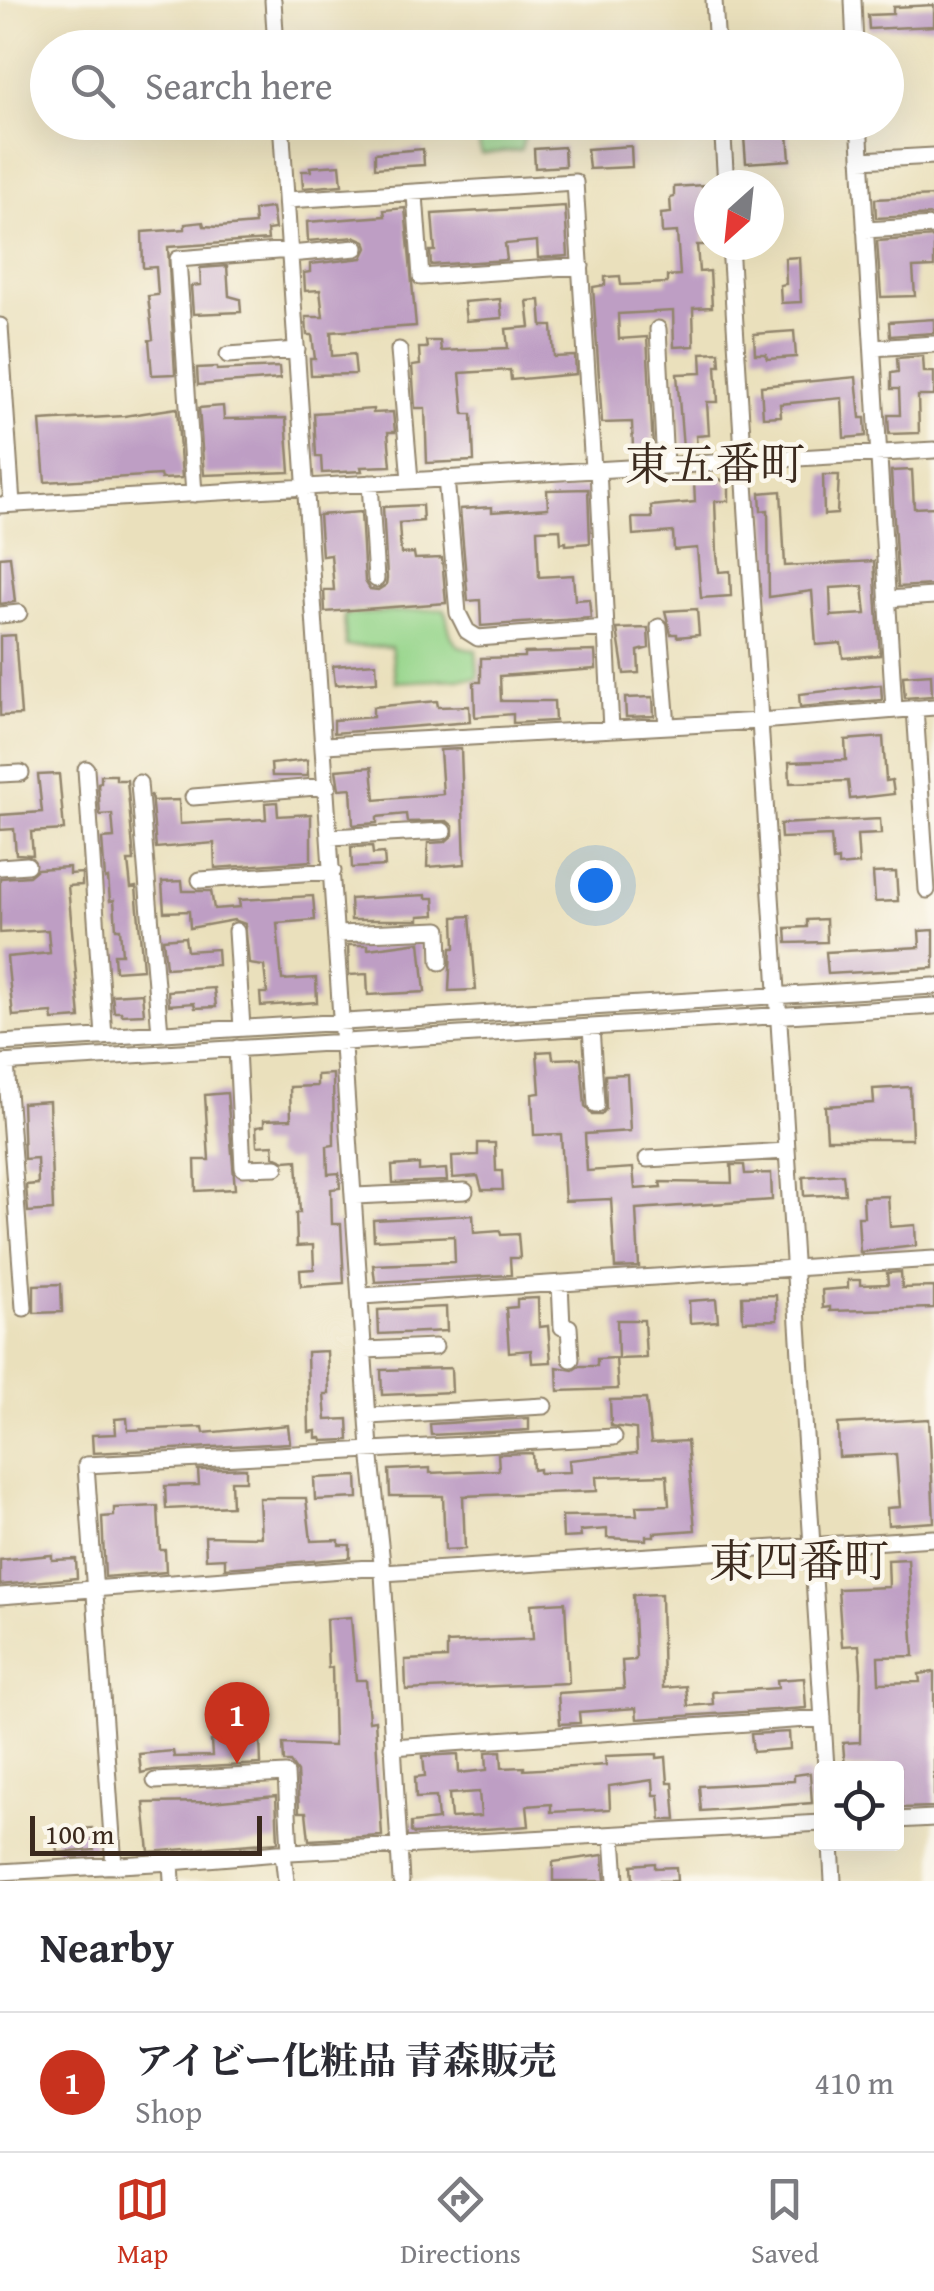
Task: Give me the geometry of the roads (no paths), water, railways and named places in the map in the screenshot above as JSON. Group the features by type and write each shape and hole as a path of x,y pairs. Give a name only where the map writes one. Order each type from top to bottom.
{"street":[{"path":"273,0 275,30"},
{"path":"714,0 716,30"},
{"path":"852,0 854,30"},
{"path":"283,140 370,1449 383,1570 401,1881"},
{"path":"723,140 725,170"},
{"path":"859,140 894,709"},
{"path":"860,160 934,156"},
{"path":"287,200 415,195 574,182 611,729"},
{"path":"415,195 421,277 581,266"},
{"path":"865,230 934,226"},
{"path":"194,494 178,259 356,248"},
{"path":"731,260 826,1761"},
{"path":"0,326 6,505 934,450"},
{"path":"658,330 665,465"},
{"path":"873,348 934,344"},
{"path":"228,354 296,350"},
{"path":"399,350 410,480"},
{"path":"446,478 458,612 468,631 478,638 606,628"},
{"path":"370,483 376,579"},
{"path":"888,599 934,596"},
{"path":"0,614 18,613"},
{"path":"659,628 668,726"},
{"path":"325,745 934,706"},
{"path":"915,708 927,890"},
{"path":"86,770 104,1037"},
{"path":"0,774 22,773"},
{"path":"139,783 160,1033"},
{"path":"193,796 328,786"},
{"path":"331,836 443,831"},
{"path":"0,866 27,865"},
{"path":"200,880 334,872"},
{"path":"338,934 439,930 440,962"},
{"path":"236,931 242,1028"},
{"path":"0,1043 934,986"},
{"path":"24,1308 3,1063 934,1006"},
{"path":"591,1027 596,1105"},
{"path":"237,1048 243,1168 276,1167"},
{"path":"647,1159 787,1151"},
{"path":"356,1196 465,1190"},
{"path":"362,1296 934,1258"},
{"path":"560,1283 562,1327 569,1327 571,1358"},
{"path":"365,1350 435,1348"},
{"path":"368,1416 544,1406"},
{"path":"114,1866 86,1464 614,1437"},
{"path":"0,1596 934,1538"},
{"path":"392,1747 823,1718"},
{"path":"155,1780 286,1774 286,1881"},
{"path":"904,1820 934,1818"},
{"path":"0,1872 814,1823"},
{"path":"613,1836 616,1881"},
{"path":"831,1851 833,1881"},
{"path":"171,1862 172,1881"}],"place":[{"name":"アイビー化粧品 青森販売","path":"237,1764"}],"district":[{"name":"東五番町","path":"715,463"},
{"name":"東四番町","path":"799,1560"}]}
